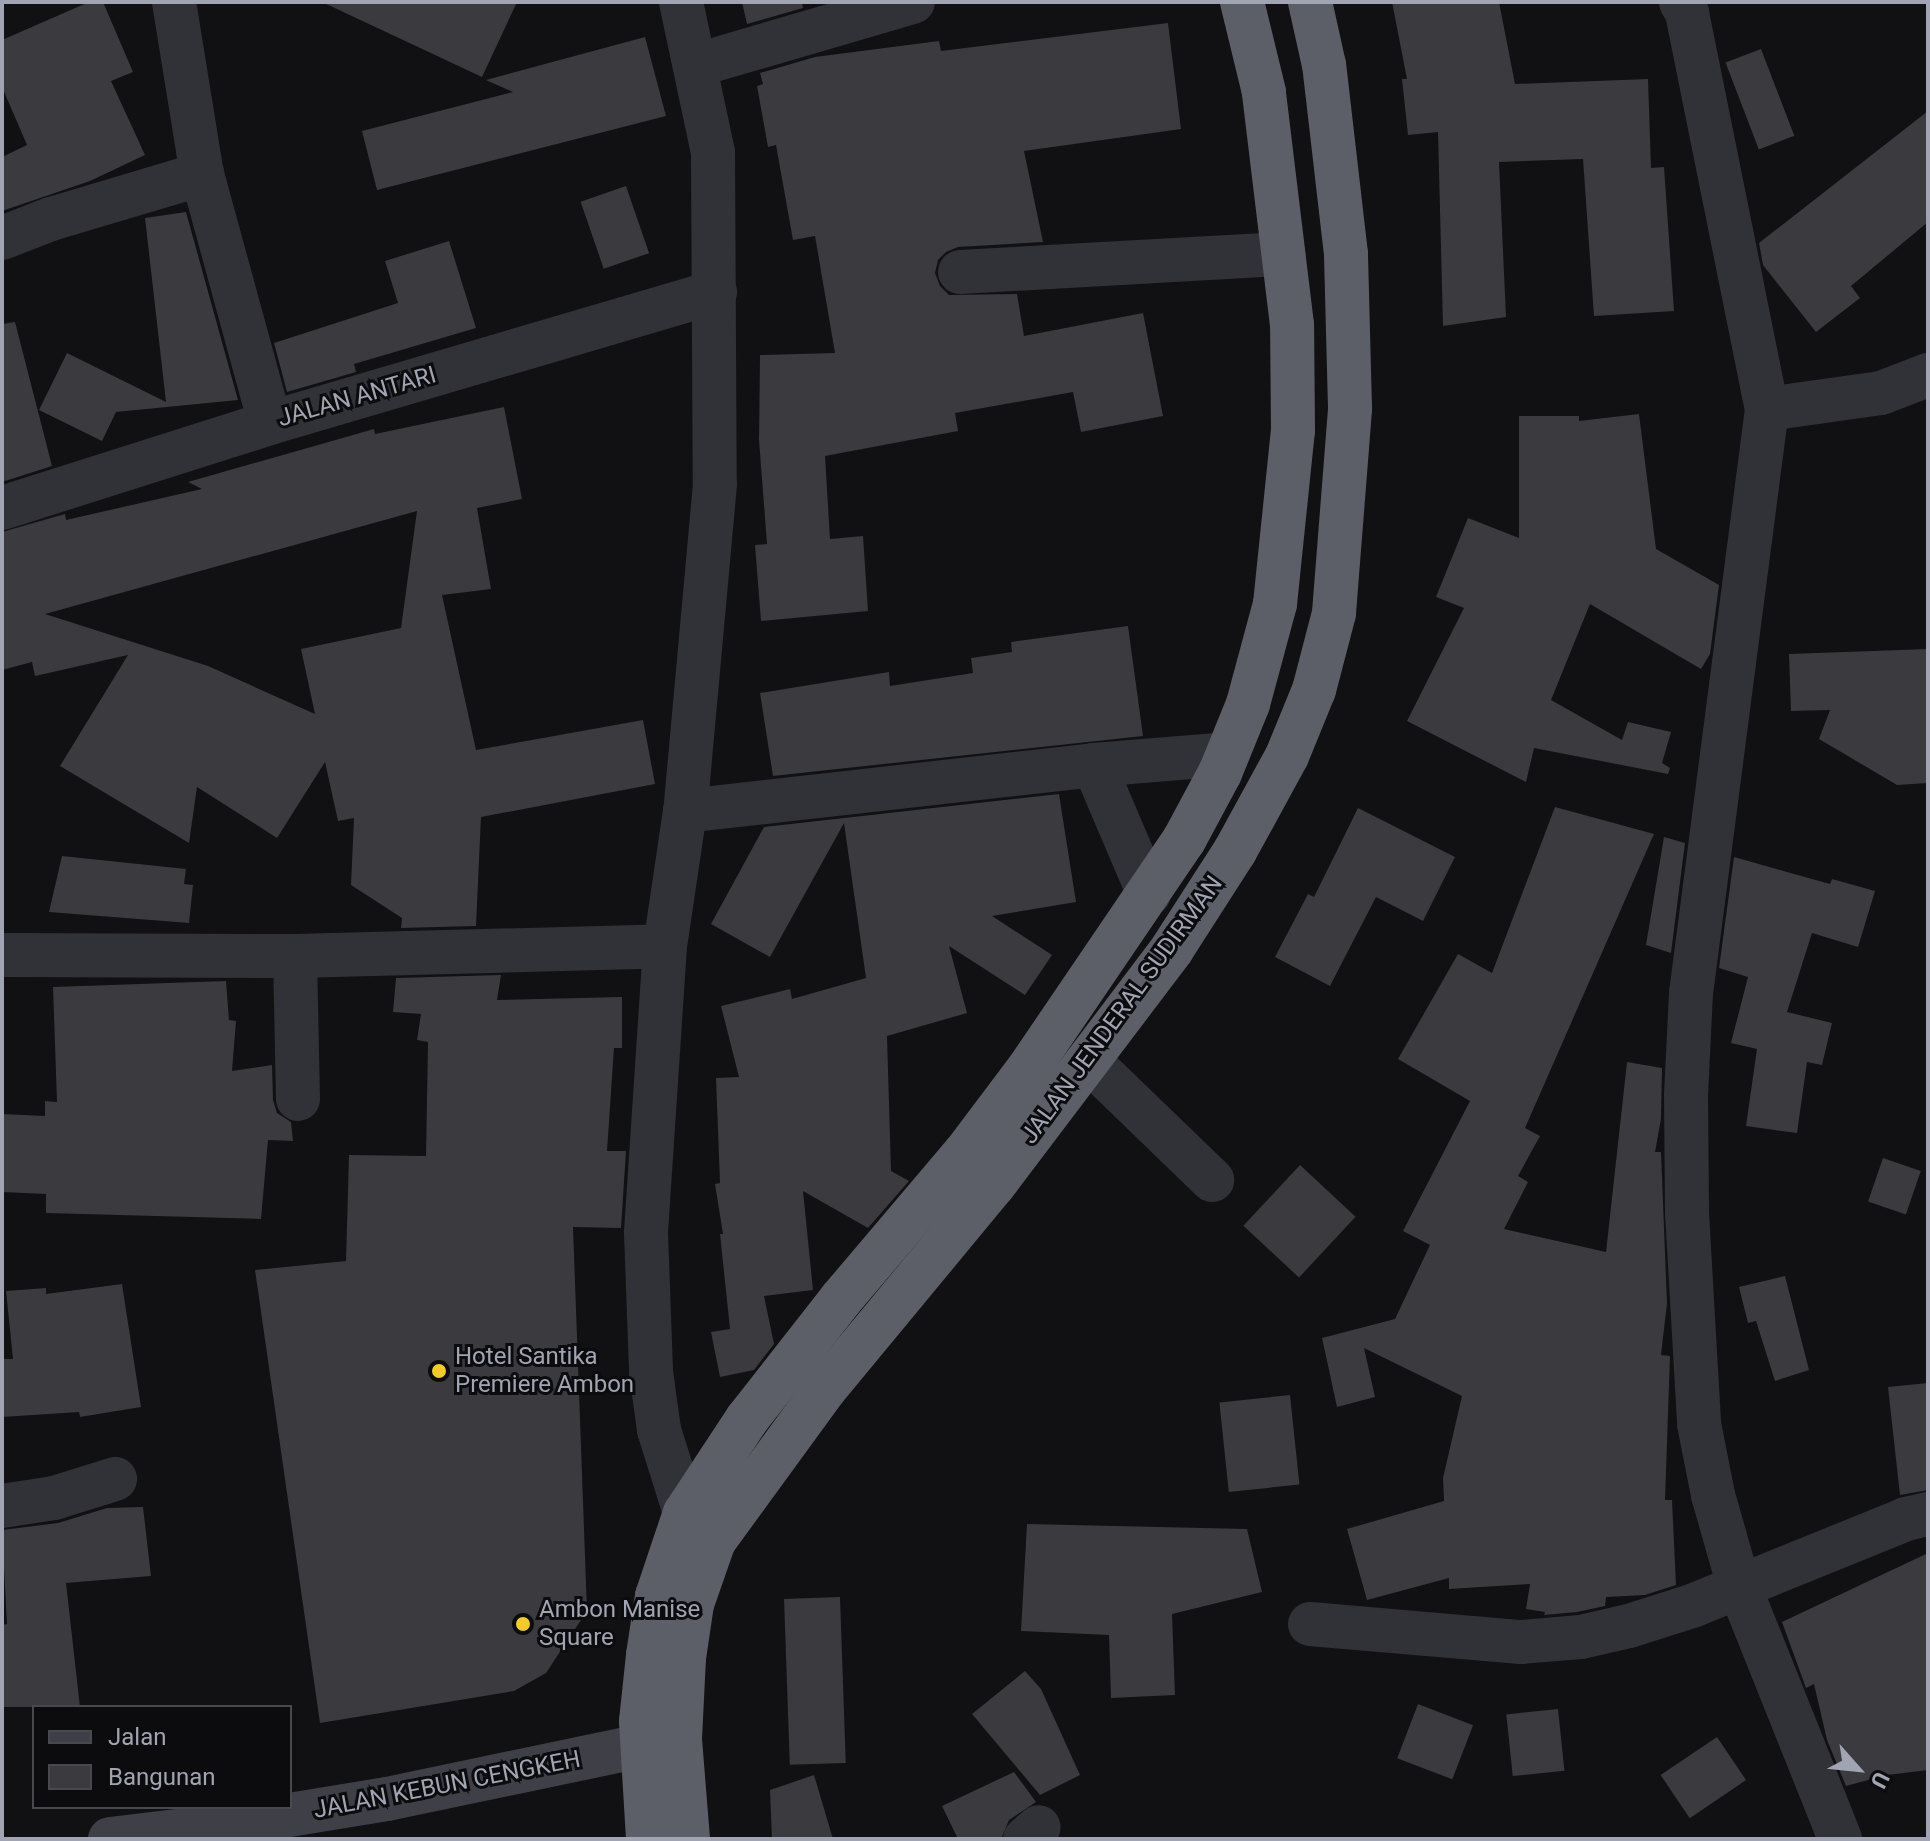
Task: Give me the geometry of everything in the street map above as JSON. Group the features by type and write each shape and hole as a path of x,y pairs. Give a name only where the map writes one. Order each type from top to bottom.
{"highway":[{"name":"JALAN JENDERAL SUDIRMAN","path":"648,1839 641,1721 657,1596 700,1527 757,1407 841,1299 965,1153 1029,1068 1149,894 1184,840 1248,704 1275,604 1293,431 1292,325 1264,92 1242,2"},
{"name":"JALAN JENDERAL SUDIRMAN","path":"688,1839 680,1739 684,1658 700,1527 824,1390 993,1186 1090,1062 1188,924 1235,851 1287,756 1314,690 1334,613 1350,408 1346,254 1324,65 1310,2"}],"street":[{"path":"174,2 202,174 270,423"},
{"path":"681,2 697,65 713,152 715,484 685,811 665,946 646,1233 651,1372 659,1430 700,1527"},
{"path":"697,65 913,2"},
{"path":"1681,2 1687,13 1703,87 1767,409 1691,993 1686,1095 1687,1213 1699,1424 1713,1495 1739,1586 1840,1839"},
{"path":"2,238 51,219 202,174"},
{"path":"960,272 1283,254"},
{"name":"JALAN ANTARI","path":"2,508 270,423 715,292"},
{"path":"1767,409 1881,393 1918,382 1928,375"},
{"path":"685,811 1094,765 1227,754"},
{"path":"1094,765 1149,894"},
{"path":"2,955 295,956 665,946"},
{"path":"295,956 298,1099"},
{"path":"1090,1062 1212,1180"},
{"path":"2,1506 54,1498 115,1479"},
{"path":"1310,1624 1509,1641 1566,1638 1629,1626 1906,1519 1928,1514"},
{"name":"JALAN KEBUN CENGKEH","path":"110,1839 228,1825 387,1799 641,1746"}],"building":[{"path":"89,2 103,2 133,72 111,81 145,155 90,181 2,211 2,157 27,145 2,87 2,40"},
{"path":"322,2 517,2 482,77"},
{"path":"742,2 802,2 803,8 747,24"},
{"path":"1392,2 1499,2 1515,84 1648,79 1651,168 1664,167 1674,311 1594,316 1583,159 1499,162 1506,317 1443,326 1438,132 1408,135 1402,79 1407,79"},
{"path":"1168,23 1181,129 1024,151 1043,242 958,247 938,260 935,273 940,286 949,295 1017,294 1024,336 1143,313 1163,416 1081,432 1073,392 955,413 958,431 825,456 830,539 863,536 868,611 761,621 755,545 767,544 759,440 760,355 835,353 815,236 793,240 776,145 768,147 757,86 763,84 760,73 815,57 939,41 941,51"},
{"path":"645,37 666,116 377,190 362,131 513,92 486,80"},
{"path":"1761,49 1794,136 1759,149 1726,63"},
{"path":"1928,111 1928,222 1851,286 1860,298 1816,332 1763,265 1759,243"},
{"path":"626,186 649,253 604,269 581,202"},
{"path":"186,212 238,400 116,412 102,441 39,410 67,353 166,402 145,218"},
{"path":"449,241 476,328 354,364 356,372 287,392 274,343 398,303 385,261"},
{"path":"15,322 52,466 2,482 2,324"},
{"path":"504,407 522,499 477,508 491,589 442,595 476,750 643,720 655,784 481,817 476,926 401,928 402,918 351,885 354,818 338,821 325,762 277,838 197,787 189,843 60,766 128,655 35,676 32,662 2,670 2,532 65,514 66,520 202,489 188,482 374,429 375,434","holes":["417,511 401,628 301,649 315,714 208,666 45,614"]},
{"path":"1639,414 1656,549 1719,585 1710,654 1701,669 1590,604 1551,700 1622,740 1628,722 1671,732 1662,763 1670,768 1668,774 1534,748 1526,782 1407,721 1464,608 1436,597 1468,518 1519,538 1519,416 1579,416 1579,421"},
{"path":"1128,626 1143,736 773,776 760,693 889,672 890,686 973,673 971,658 1012,652 1011,642"},
{"path":"1928,649 1928,783 1897,785 1819,739 1830,710 1791,711 1789,654"},
{"path":"1059,794 1076,902 992,916 1052,955 1025,995 949,946 967,1013 887,1036 891,1171 909,1181 868,1228 803,1191 813,1290 764,1296 774,1344 754,1370 720,1377 711,1332 730,1329 720,1234 723,1234 715,1184 720,1183 716,1078 739,1077 721,1006 790,989 792,999 866,978 844,823 770,957 711,924 764,827"},
{"path":"1555,807 1654,834 1525,1128 1540,1136 1518,1176 1528,1182 1504,1229 1606,1252 1627,1062 1662,1068 1661,1119 1655,1152 1661,1152 1667,1303 1661,1355 1670,1356 1665,1500 1672,1500 1676,1585 1645,1595 1606,1597 1605,1606 1544,1615 1545,1612 1526,1609 1530,1584 1449,1589 1449,1578 1367,1600 1347,1529 1444,1501 1443,1478 1462,1396 1364,1348 1375,1397 1337,1407 1322,1338 1395,1319 1430,1245 1403,1231 1470,1101 1398,1059 1458,954 1492,973"},
{"path":"1358,808 1455,857 1423,921 1376,897 1330,986 1275,957 1308,894 1314,897"},
{"path":"1664,837 1685,843 1671,953 1646,945"},
{"path":"62,856 186,869 184,884 193,885 189,923 49,912"},
{"path":"1734,857 1830,884 1832,879 1875,891 1858,947 1812,933 1787,1012 1832,1023 1822,1065 1807,1062 1797,1133 1746,1126 1757,1049 1731,1043 1748,977 1719,968"},
{"path":"501,975 497,1000 622,997 622,1048 614,1048 607,1151 626,1151 621,1228 573,1227 587,1611 546,1673 514,1691 320,1723 255,1270 346,1261 349,1155 426,1156 428,1042 417,1040 421,1014 393,1012 396,978"},
{"path":"226,981 229,1020 236,1021 232,1071 272,1065 273,1100 277,1113 291,1122 293,1141 268,1140 261,1219 46,1213 46,1194 2,1192 2,1114 45,1116 45,1101 57,1102 53,987"},
{"path":"1883,1158 1921,1171 1906,1215 1868,1201"},
{"path":"1300,1165 1356,1217 1299,1278 1243,1226"},
{"path":"1785,1276 1809,1370 1775,1381 1756,1321 1748,1323 1739,1287"},
{"path":"122,1284 141,1407 80,1417 79,1412 2,1417 2,1359 13,1359 6,1291 46,1288 46,1294"},
{"path":"1928,1383 1928,1490 1900,1495 1888,1387"},
{"path":"1290,1395 1299,1485 1229,1492 1219,1402"},
{"path":"143,1507 151,1576 66,1583 80,1705 2,1707 2,1625 7,1624 2,1530 58,1523 107,1508"},
{"path":"1027,1524 1247,1529 1262,1592 1172,1614 1175,1695 1111,1698 1109,1635 1021,1631"},
{"path":"1928,1553 1928,1770 1887,1775 1846,1786 1827,1740 1814,1684 1806,1688 1782,1622"},
{"path":"840,1597 846,1763 790,1765 784,1599"},
{"path":"1025,1671 1041,1689 1080,1775 1040,1795 972,1714"},
{"path":"1418,1704 1473,1725 1452,1779 1397,1758"},
{"path":"1558,1709 1564,1771 1513,1776 1506,1714"},
{"path":"1717,1737 1746,1780 1690,1818 1661,1775"},
{"path":"1014,1772 1036,1802 1009,1820 1001,1839 958,1839 942,1806"},
{"path":"814,1775 833,1839 772,1839 770,1790"}],"place":[{"name":"Hotel Santika Premiere Ambon","path":"439,1371"},
{"name":"Ambon Manise Square","path":"523,1624"}]}
